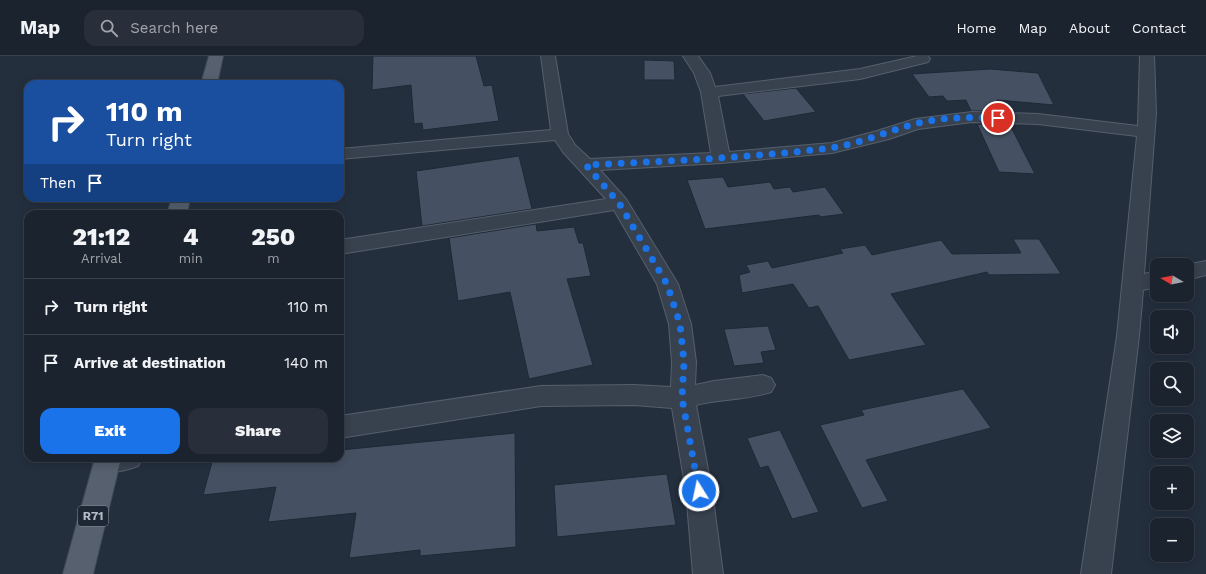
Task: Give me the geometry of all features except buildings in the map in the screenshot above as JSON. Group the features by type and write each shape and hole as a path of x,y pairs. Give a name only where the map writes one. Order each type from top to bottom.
{"main road":[{"path":"210,80 216,56"},
{"name":"R71","path":"78,574 113,462"}],"street":[{"path":"548,56 560,134 569,148 619,203 667,284 680,324 684,362 682,398 699,491 708,574"},
{"path":"690,56 702,73 709,92 721,158"},
{"path":"1096,574 1128,336 1148,113 1147,56"},
{"path":"709,92 852,75 923,59"},
{"path":"586,165 721,158 832,148 883,135 915,124 972,117 1038,119 1146,132"},
{"path":"344,154 560,134"},
{"path":"344,246 619,203"},
{"path":"1194,271 1206,268"},
{"path":"1132,286 1150,282"},
{"path":"344,425 541,396 634,395 682,398 714,390 748,388 763,385"}],"route":[{"path":"699,491 682,398 684,362 680,324 667,284 619,203 586,165 721,158 832,148 883,135 915,124 972,117 998,118"}]}
